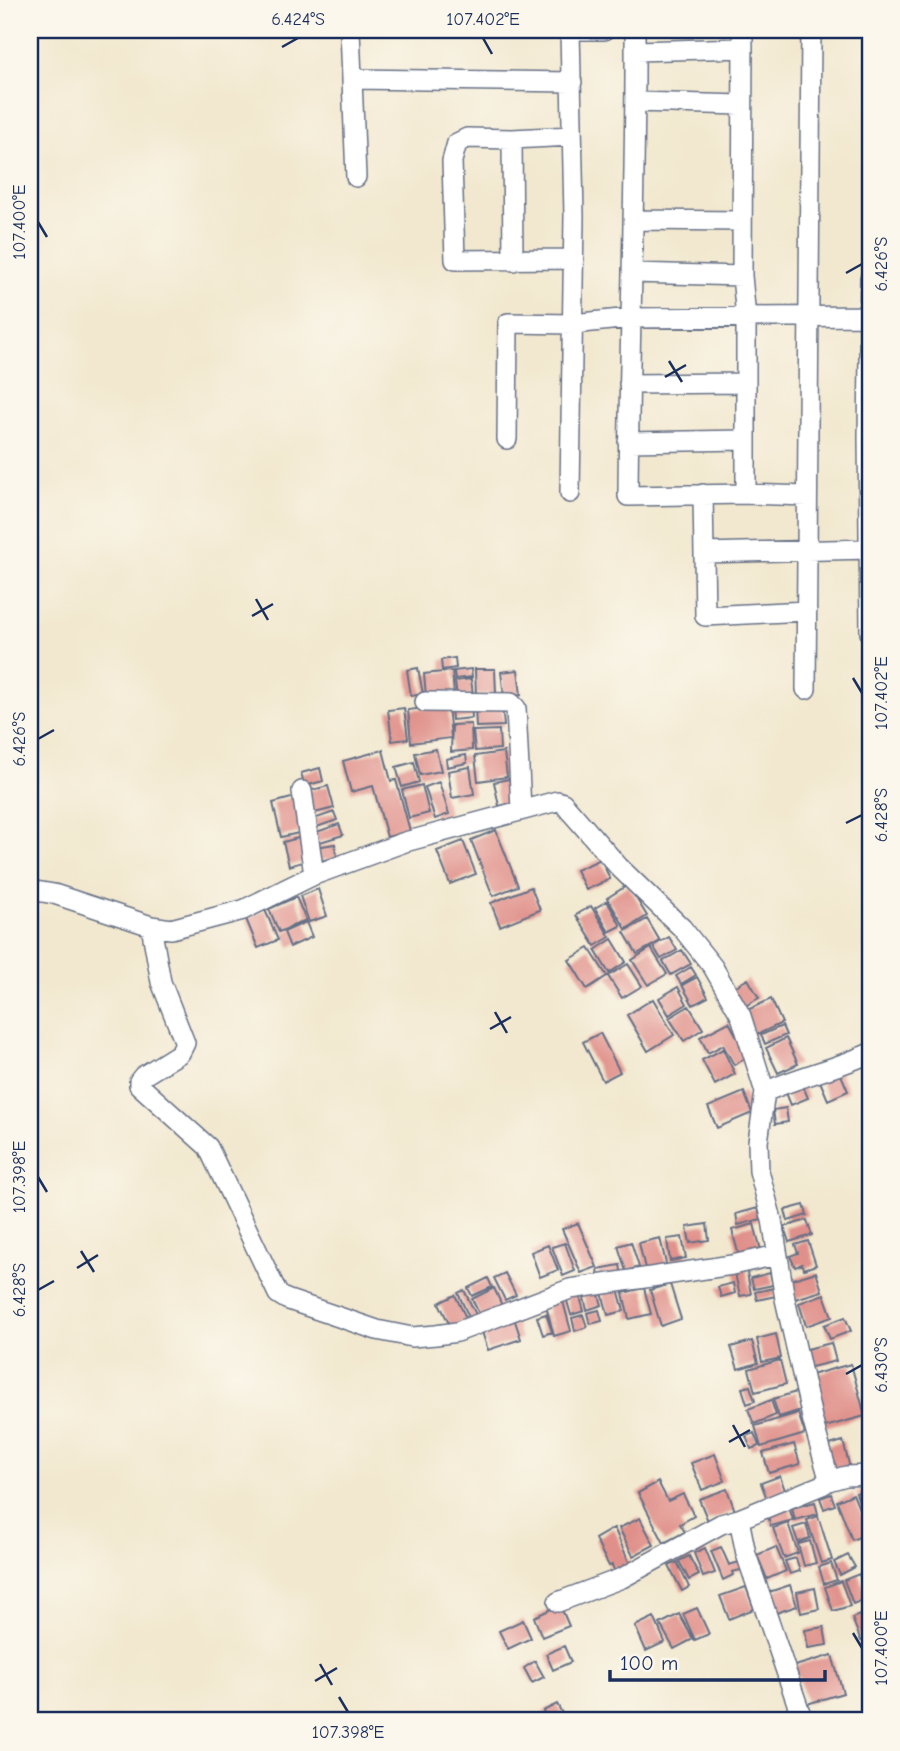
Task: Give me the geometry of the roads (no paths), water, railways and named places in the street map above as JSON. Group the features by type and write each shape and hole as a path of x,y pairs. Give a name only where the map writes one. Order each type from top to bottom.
{"street":[{"path":"350,30 356,177"},
{"path":"570,30 573,259 570,493"},
{"path":"581,30 604,30"},
{"path":"635,30 628,496 807,496"},
{"path":"806,689 810,30"},
{"path":"636,51 742,39 746,494"},
{"path":"352,79 572,82"},
{"path":"636,102 742,105"},
{"path":"572,136 462,139 453,150 452,161 455,260 573,259"},
{"path":"512,139 513,261"},
{"path":"634,220 742,221"},
{"path":"633,273 742,276"},
{"path":"870,279 870,633"},
{"path":"507,439 508,323 573,324 630,318 869,316"},
{"path":"629,384 746,383"},
{"path":"628,442 746,440"},
{"path":"703,494 705,616 807,611"},
{"path":"704,553 870,549"},
{"path":"425,702 511,703 516,708 522,809"},
{"path":"302,791 314,875"},
{"path":"30,890 54,894 151,926 172,929 243,910 314,875 405,842 522,809 557,801 563,803 619,867 682,928 713,967 741,1016 765,1093 757,1155 772,1220 776,1255 813,1422 827,1466 828,1481"},
{"path":"151,926 161,982 185,1044 180,1053 143,1076 139,1085 208,1147 278,1294 286,1299 377,1330 412,1337 436,1335 457,1332 570,1289 705,1270 776,1255"},
{"path":"765,1093 792,1080 843,1065 870,1053"},
{"path":"558,1602 622,1578 721,1524 828,1481 846,1476 870,1475"},
{"path":"739,1519 747,1554 803,1721"}]}
